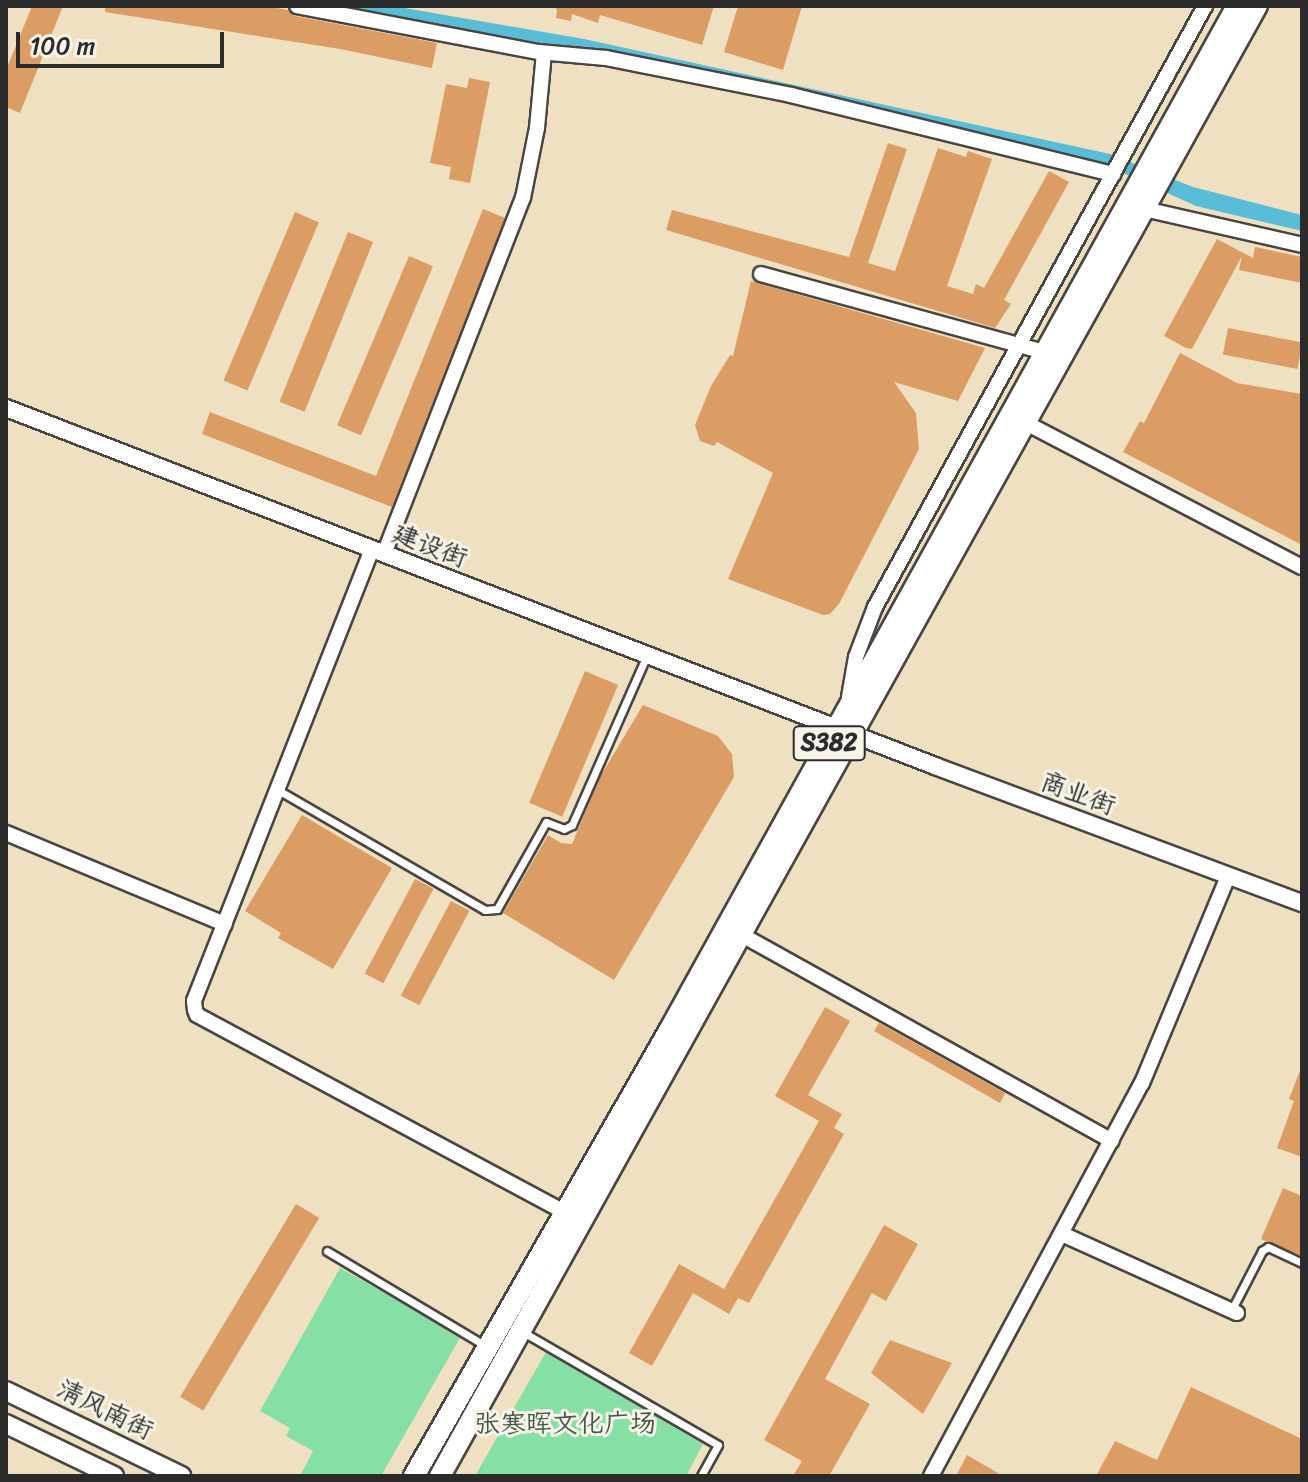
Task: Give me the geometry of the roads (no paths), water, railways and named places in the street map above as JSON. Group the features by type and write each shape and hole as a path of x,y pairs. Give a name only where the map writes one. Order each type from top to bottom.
{"main road":[{"name":"S382","path":"440,1476 742,935 845,731 847,709 1237,6"},
{"name":"S382","path":"414,1476 1026,423 1257,6"},
{"name":"清风南街","path":"6,1391 181,1476"},
{"path":"6,1424 114,1476"}],"street":[{"path":"297,6 544,53 606,58 791,95 1113,174"},
{"path":"847,709 856,657 875,607 1205,6"},
{"path":"544,53 537,128 523,198 277,790 194,1001 197,1015 565,1212"},
{"path":"1144,209 1302,245"},
{"path":"761,274 1045,352"},
{"name":"建设街","path":"6,408 845,731"},
{"path":"1026,423 1302,567"},
{"name":"商业街","path":"845,731 1302,903"},
{"path":"6,833 225,924"},
{"path":"931,1476 1142,1083 1228,876"},
{"path":"742,935 1112,1141"},
{"path":"1062,1234 1234,1312"}],"lane":[{"path":"277,790 485,910 497,909 546,822 564,829 572,825 647,655"},
{"path":"1234,1312 1262,1251 1268,1247 1302,1263"},
{"path":"327,1251 488,1347"},
{"path":"521,1331 718,1445 701,1476"}],"water":[{"path":"331,6 393,6 584,39 1110,154 1193,187 1302,215 1302,231 1196,206 1108,166 597,50 469,35"}],"park label":[{"name":"张寒晖文化广场","path":"565,1424"}]}
